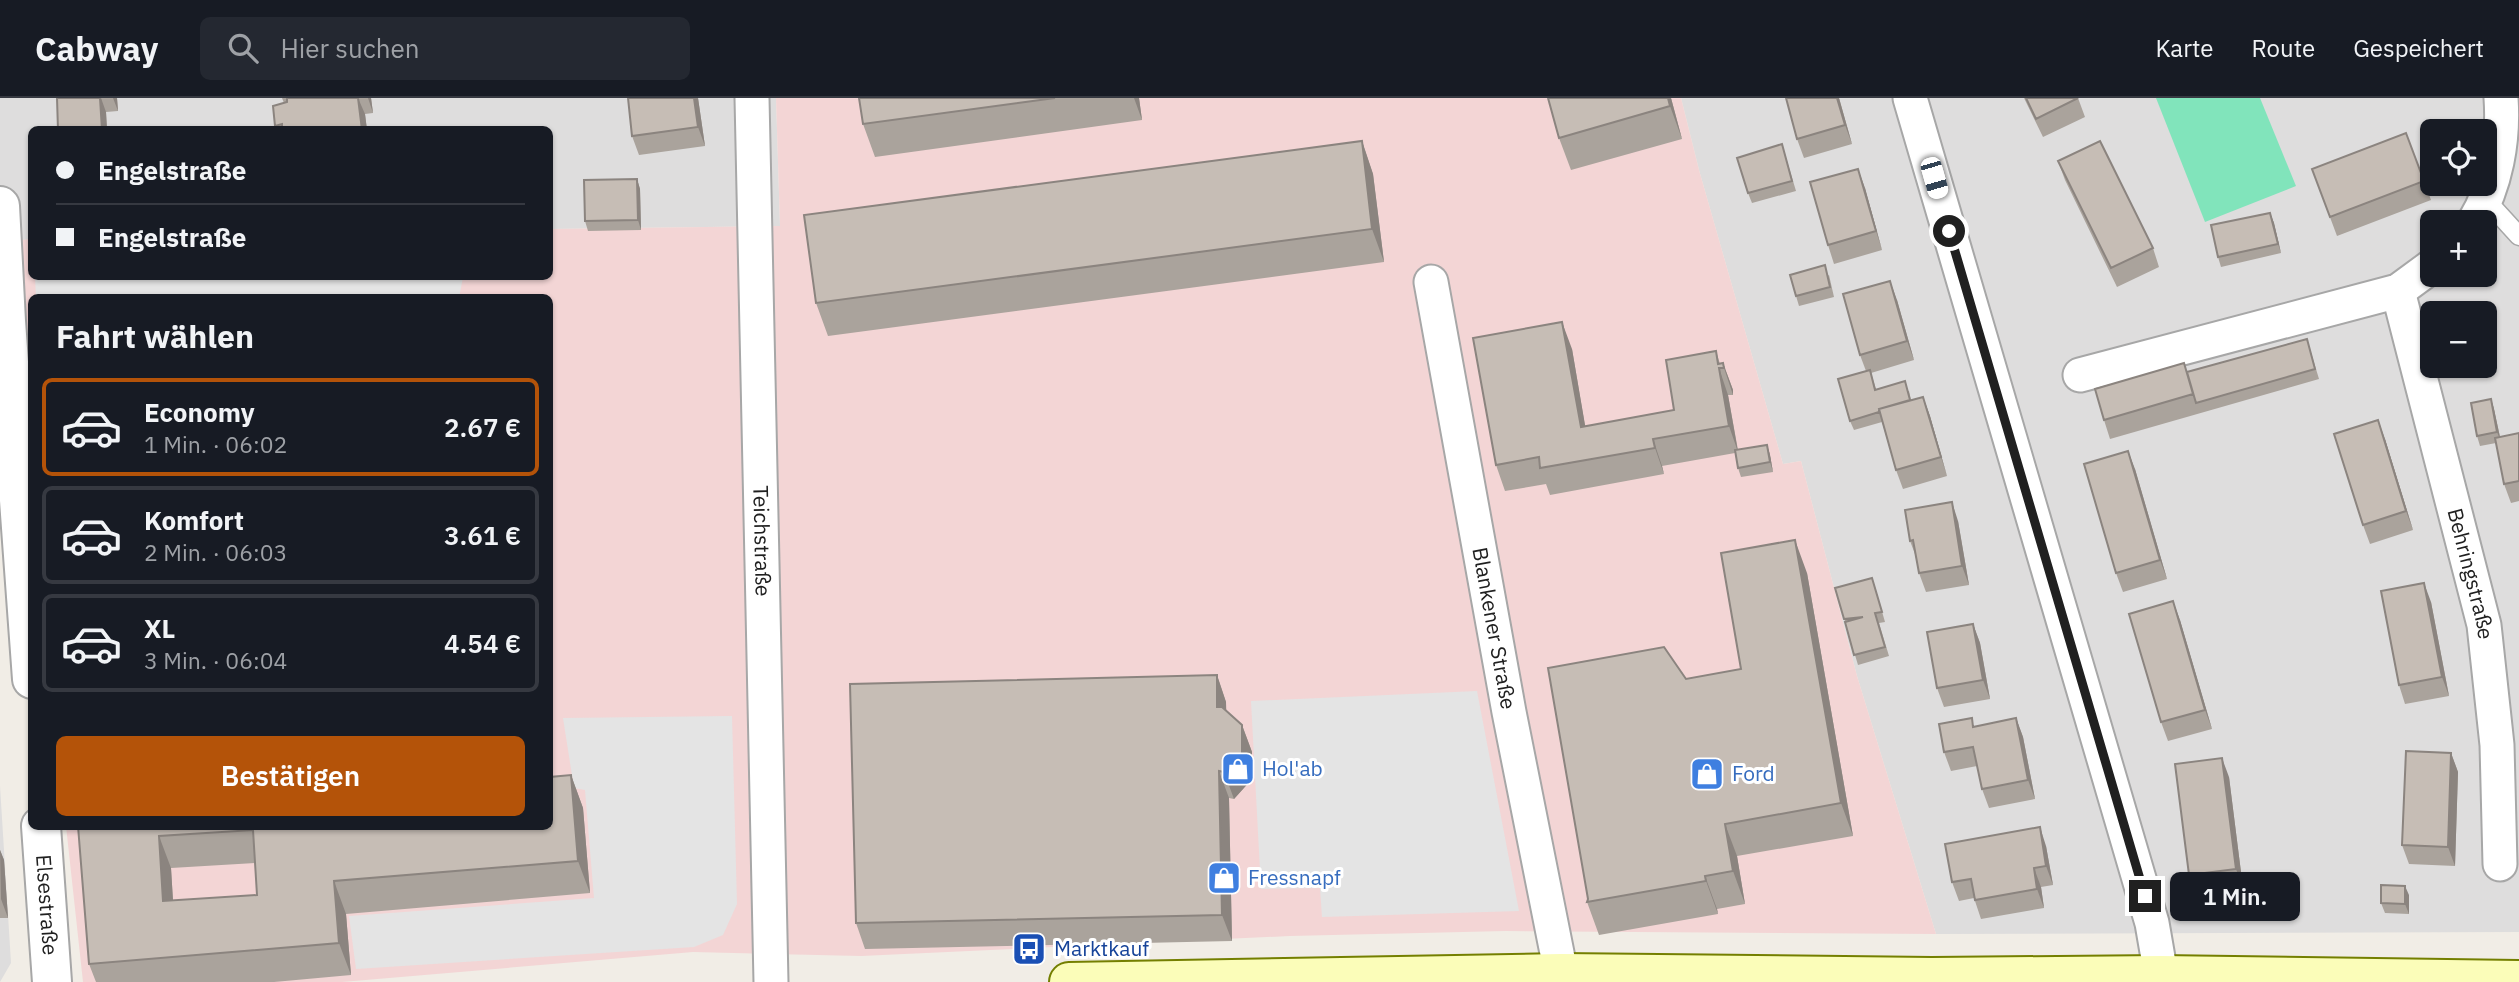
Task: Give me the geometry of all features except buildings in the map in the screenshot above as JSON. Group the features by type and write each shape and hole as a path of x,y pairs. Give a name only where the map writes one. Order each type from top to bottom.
{"main road":[{"path":"1069,982 1308,980 1562,973 1932,977 2161,975 2519,980"}],"street":[{"name":"Teichstraße","path":"752,98 771,982"},
{"path":"1910,98 2152,923 2161,975"},
{"path":"2481,210 2497,165 2501,98"},
{"path":"0,205 3,322 28,630"},
{"path":"2080,375 2398,291 2420,275"},
{"name":"Blankener Straße","path":"1431,282 1509,712 1562,973"},
{"name":"Behringstraße","path":"2398,291 2484,625 2497,745 2500,864"},
{"name":"Elsestraße","path":"41,830 52,982"}],"lane":[{"path":"2497,222 2519,236"}],"shaded area":[{"path":"0,98 776,98 780,226 553,229 553,126 28,126 28,239 0,243"},
{"path":"776,98 1681,98 1783,464 1801,461 1857,676 1936,934 1506,931 1290,936 861,956 693,952 342,982 83,982 66,830 553,830 553,294 28,294 28,362 21,240 28,239 28,280 553,280 553,229 780,226"},
{"path":"1681,98 2519,98 2519,932 1936,934 1857,676 1801,461 1783,464"},
{"path":"35,280 462,280 460,294 36,294"},
{"path":"1477,691 1519,911 1322,917 1320,888 1261,889 1251,701"},
{"path":"732,716 737,904 723,935 694,947 356,969 349,916 594,898 585,790 574,788 563,718"},
{"path":"0,786 11,963 0,982"}],"green space":[{"path":"2156,98 2260,98 2296,186 2205,222"}],"place":[{"name":"Hol'ab","path":"1238,769"},
{"name":"Ford","path":"1707,774"},
{"name":"Fressnapf","path":"1224,878"},
{"name":"Marktkauf","path":"1029,949"}],"route":[{"path":"1949,231 2145,896"}]}
